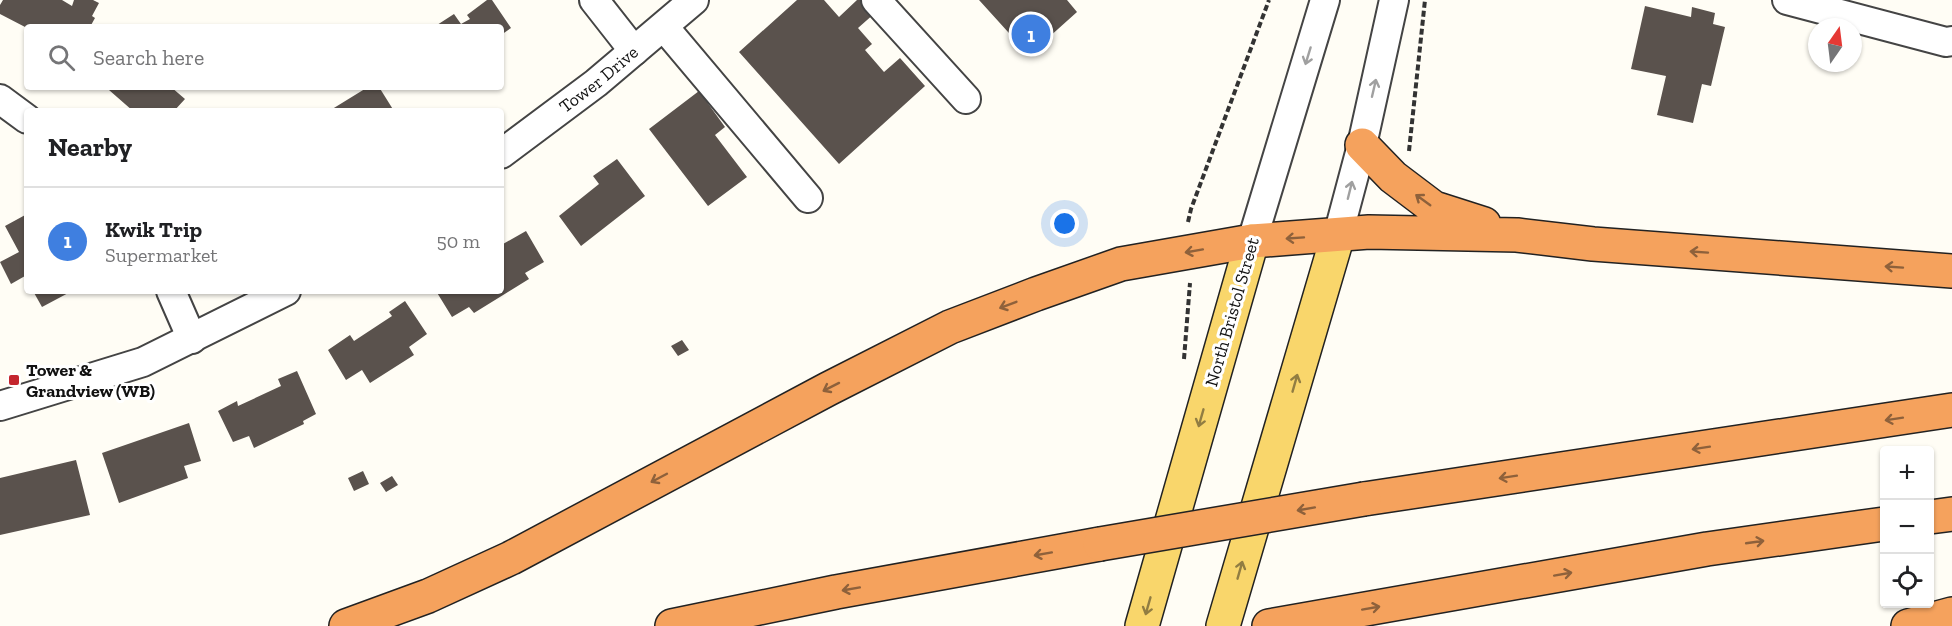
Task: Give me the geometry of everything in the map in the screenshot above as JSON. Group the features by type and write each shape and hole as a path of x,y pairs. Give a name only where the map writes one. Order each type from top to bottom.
{"highway":[{"path":"1362,145 1393,177 1434,208 1517,235"},
{"path":"346,626 428,596 511,558 788,410 950,327 1121,264 1252,241 1369,232 1517,235 1593,244 1952,271"},
{"path":"672,626 836,592 1364,499 1952,410"},
{"path":"1934,516 1952,514"},
{"path":"1269,626 1707,549 1880,525"},
{"path":"1908,626 1952,614"}],"main road":[{"path":"1223,626 1338,236"},
{"name":"North Bristol Street","path":"1142,626 1252,241"}],"street":[{"path":"594,0 634,51"},
{"name":"Tower Drive","path":"504,152 596,83 694,0"},
{"path":"876,0 966,99"},
{"name":"North Bristol Street","path":"1252,241 1325,0"},
{"path":"1338,236 1362,145 1394,0"},
{"path":"1800,2 1946,42 1952,41"},
{"path":"664,27 808,198"},
{"path":"0,99 24,116"},
{"path":"172,294 192,339"},
{"path":"0,406 143,362 280,294"}],"path":[{"path":"1183,365 1191,273 1188,221 1269,0"}],"building":[{"path":"3,0 62,0 72,6 74,0 93,0 99,3 92,16 95,18 92,24 24,24 24,26 0,14 0,5"},
{"path":"487,0 492,0 511,28 504,33 504,24 461,24 470,19 467,15"},
{"path":"797,0 824,0 839,17 857,0 864,0 875,13 858,28 872,44 865,50 884,72 900,58 925,86 839,164 739,52"},
{"path":"979,0 1067,0 1077,12 1029,55"},
{"path":"1645,6 1691,17 1692,7 1715,13 1713,24 1725,27 1711,86 1702,84 1693,123 1657,115 1666,76 1631,69"},
{"path":"454,14 461,24 439,24"},
{"path":"109,90 174,90 185,99 177,108 130,108"},
{"path":"363,90 381,90 392,108 334,108"},
{"path":"699,91 725,127 715,135 747,177 708,206 649,129"},
{"path":"617,159 645,196 581,246 559,216 599,184 593,176"},
{"path":"24,216 24,277 11,284 0,262 19,252 5,226"},
{"path":"526,231 544,262 525,273 529,279 474,313 469,307 452,317 438,294 504,294 504,243"},
{"path":"35,294 66,294 42,307"},
{"path":"405,301 427,334 409,347 414,355 370,383 362,370 346,380 328,350 350,335 354,341 392,316 389,312"},
{"path":"682,340 689,350 678,356 671,346"},
{"path":"297,371 316,414 303,421 304,424 254,448 249,436 233,442 218,411 237,401 238,406 281,386 278,379"},
{"path":"189,423 201,461 184,466 188,478 119,503 102,453"},
{"path":"76,460 90,515 0,535 0,478"},
{"path":"363,471 369,484 354,491 348,478"},
{"path":"392,476 398,485 386,492 380,483"}],"place":[{"name":"Kwik Trip","path":"1031,34"},
{"name":"Tower & Grandview (WB)","path":"14,380"}]}
